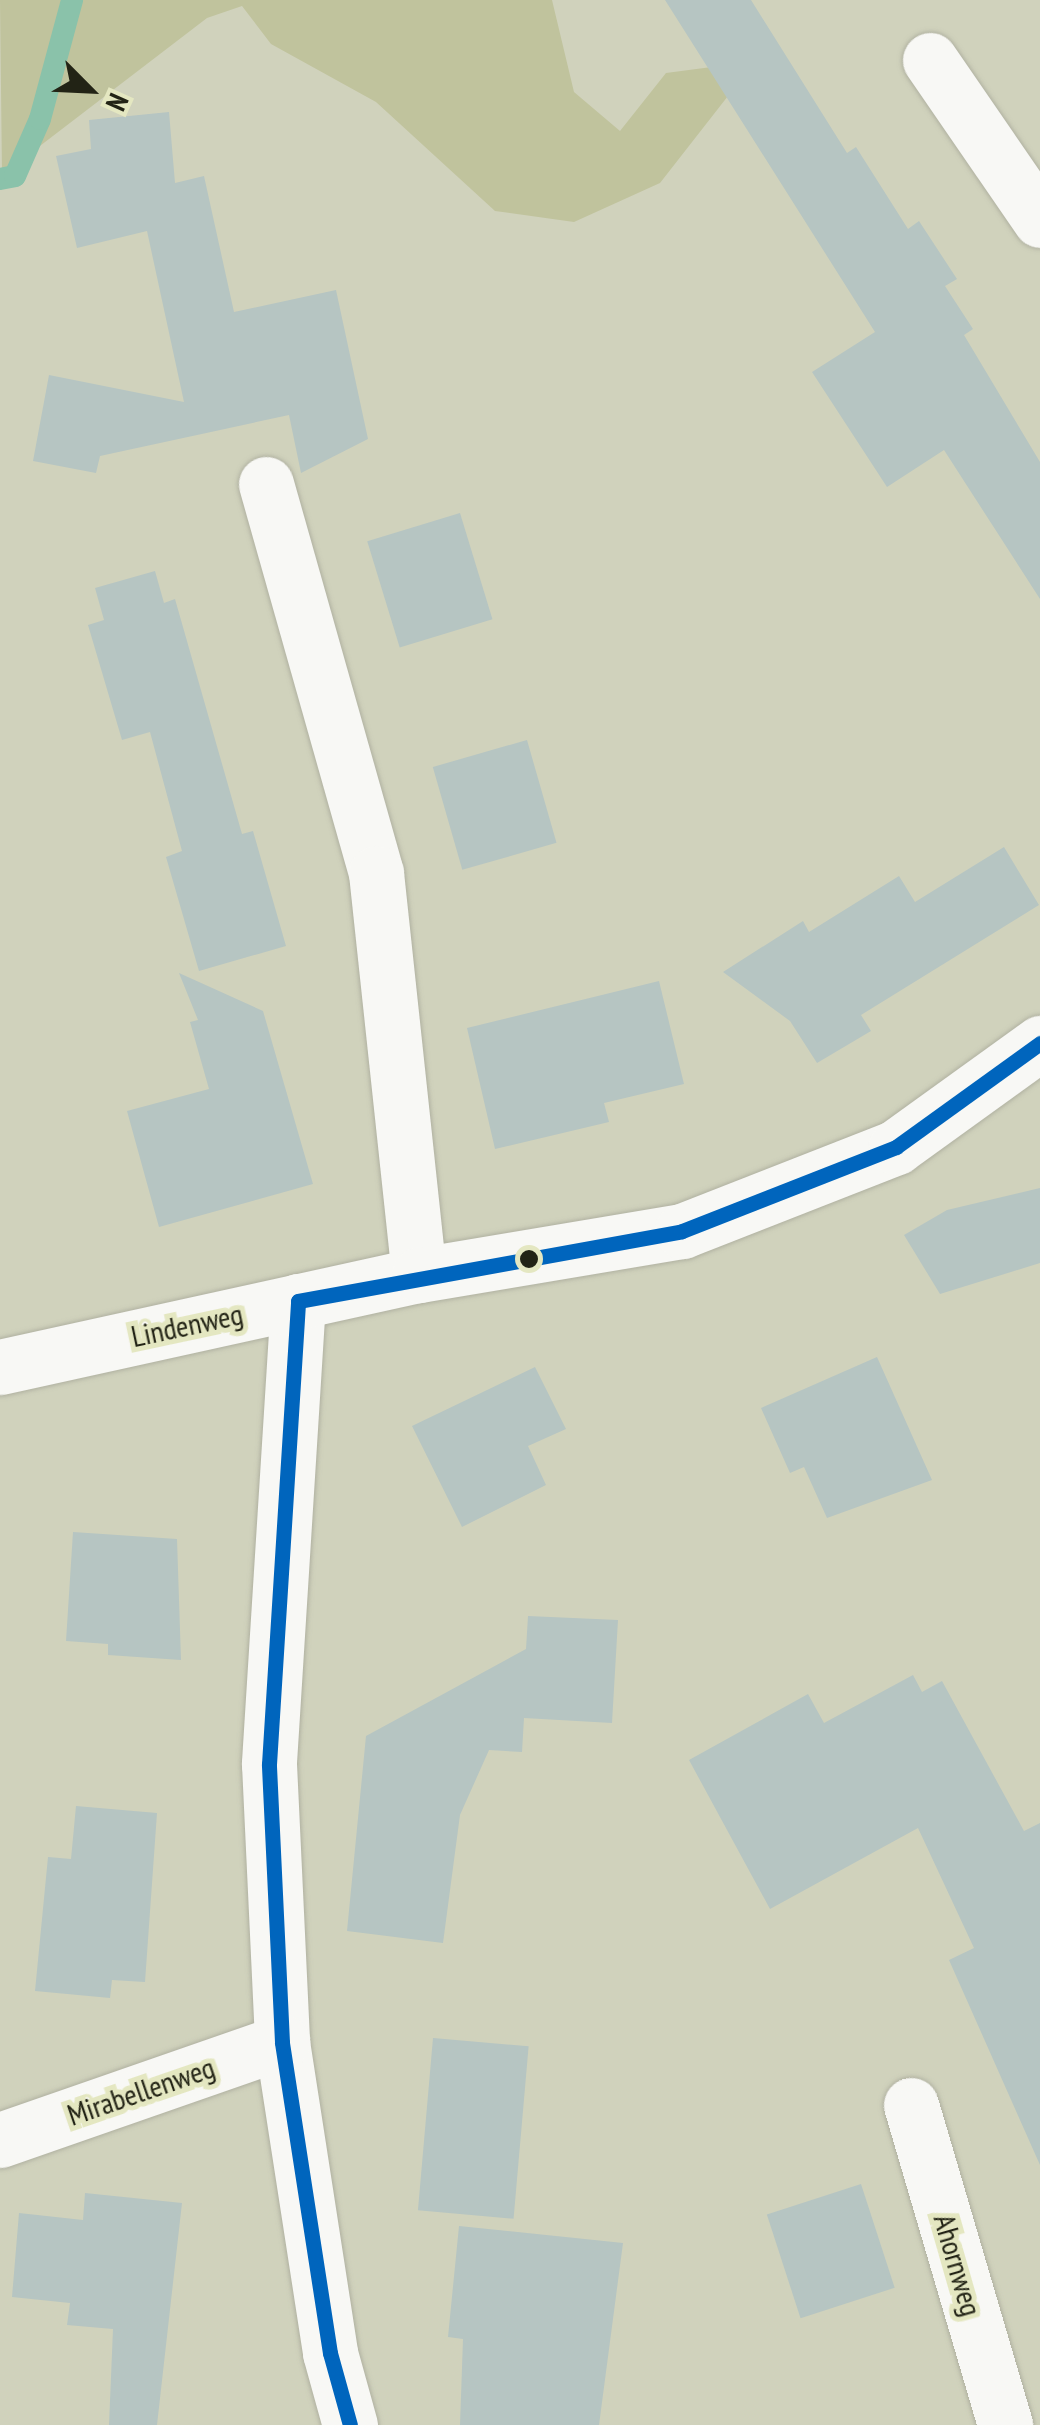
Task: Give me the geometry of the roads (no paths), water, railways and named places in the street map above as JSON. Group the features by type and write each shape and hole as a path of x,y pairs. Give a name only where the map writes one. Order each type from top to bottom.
{"street":[{"path":"930,60 1040,220"},
{"path":"266,484 376,872 419,1275"},
{"name":"Lindenweg","path":"0,1367 419,1275 682,1231 896,1146 1040,1042"},
{"path":"298,1301 269,1764 282,2042 330,2353 350,2425"},
{"name":"Mirabellenweg","path":"0,2140 282,2042"},
{"name":"Ahornweg","path":"911,2106 1005,2425"}],"waterway":[{"path":"0,179 15,176 40,119 72,0"}]}
